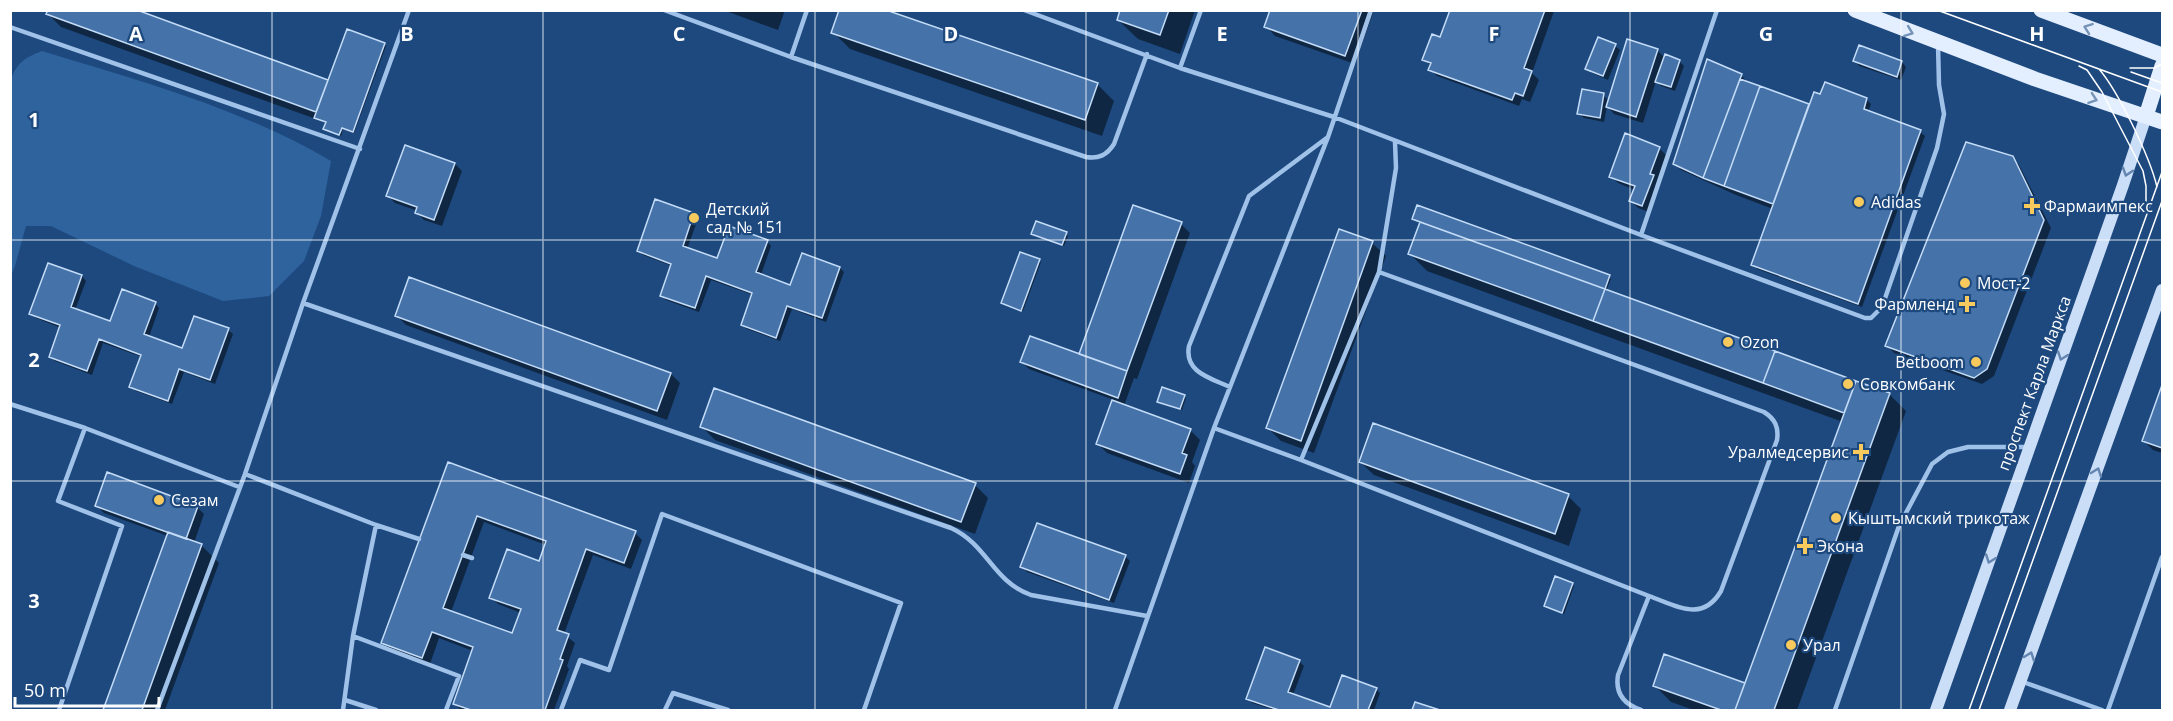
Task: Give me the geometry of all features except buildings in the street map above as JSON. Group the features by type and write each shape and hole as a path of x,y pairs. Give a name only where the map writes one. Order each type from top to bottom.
{"main road":[{"path":"1855,10 2035,79 2163,122"},
{"path":"2041,10 2163,55"},
{"name":"проспект Карла Маркса","path":"1936,711 2163,66"},
{"path":"2010,711 2163,290"},
{"path":"2146,337 2163,311"}],"lane":[{"path":"157,711 245,474 303,303 409,10"},
{"path":"664,10 791,57 1095,158 1110,151 1114,144 1147,54"},
{"path":"791,57 807,10"},
{"path":"1024,10 1180,68 1334,117 1859,317 1871,318 1882,307 1937,148 1944,114 1939,85 1938,43"},
{"path":"1180,68 1201,10"},
{"path":"1114,711 1214,428 1328,137 1371,10"},
{"path":"1641,235 1717,10"},
{"path":"10,27 360,149"},
{"path":"1230,387 1193,368 1189,362 1189,346 1249,196 1328,137"},
{"path":"1302,460 1379,272 1396,168 1395,142"},
{"path":"1214,428 1684,609 1706,608 1715,601 1721,591 1777,440 1776,423 1771,416 1379,272"},
{"path":"303,303 951,528 973,542 1005,582 1031,596 1148,616"},
{"path":"10,404 84,428 240,487"},
{"path":"59,711 122,526 58,501 84,428"},
{"path":"1835,711 1899,526 1932,464 1948,452 1968,447 2030,447"},
{"path":"245,474 376,525 419,539"},
{"path":"561,711 580,660 609,670 662,514 901,603 864,711"},
{"path":"344,711 353,636 376,525"},
{"path":"463,555 472,558"},
{"path":"2108,711 2163,557"},
{"path":"1641,711 1625,702 1616,685 1649,596"},
{"path":"353,636 459,676 446,711"},
{"path":"2021,681 2102,711"},
{"path":"665,711 673,693 728,711"},
{"path":"345,700 376,711"}],"shaded area":[{"path":"42,51 190,97 262,126 331,161 321,216 304,261 269,296 223,301 134,266 51,226 26,226 11,276 11,80 22,61"}],"tram line":[{"path":"1937,10 2162,92"},
{"path":"2130,68 2154,68 2162,64"},
{"path":"2079,66 2087,70 2102,92 2143,171 2146,208"},
{"path":"2099,69 2115,92 2132,125 2148,159 2157,187"},
{"path":"2131,72 2162,83"},
{"path":"1969,710 2162,172"},
{"path":"1979,710 2162,201"}],"place":[{"name":"Adidas","path":"1859,202"},
{"name":"Фармаимпекс","path":"2032,206"},
{"name":"Детский сад № 151","path":"694,218"},
{"name":"Мост-2","path":"1965,283"},
{"name":"Фармленд","path":"1967,304"},
{"name":"Ozon","path":"1728,342"},
{"name":"Betboom","path":"1976,362"},
{"name":"Совкомбанк","path":"1848,384"},
{"name":"Уралмедсервис","path":"1861,452"},
{"name":"Сезам","path":"159,500"},
{"name":"Кыштымский трикотаж","path":"1836,518"},
{"name":"Экона","path":"1805,546"},
{"name":"Урал","path":"1791,645"}]}
